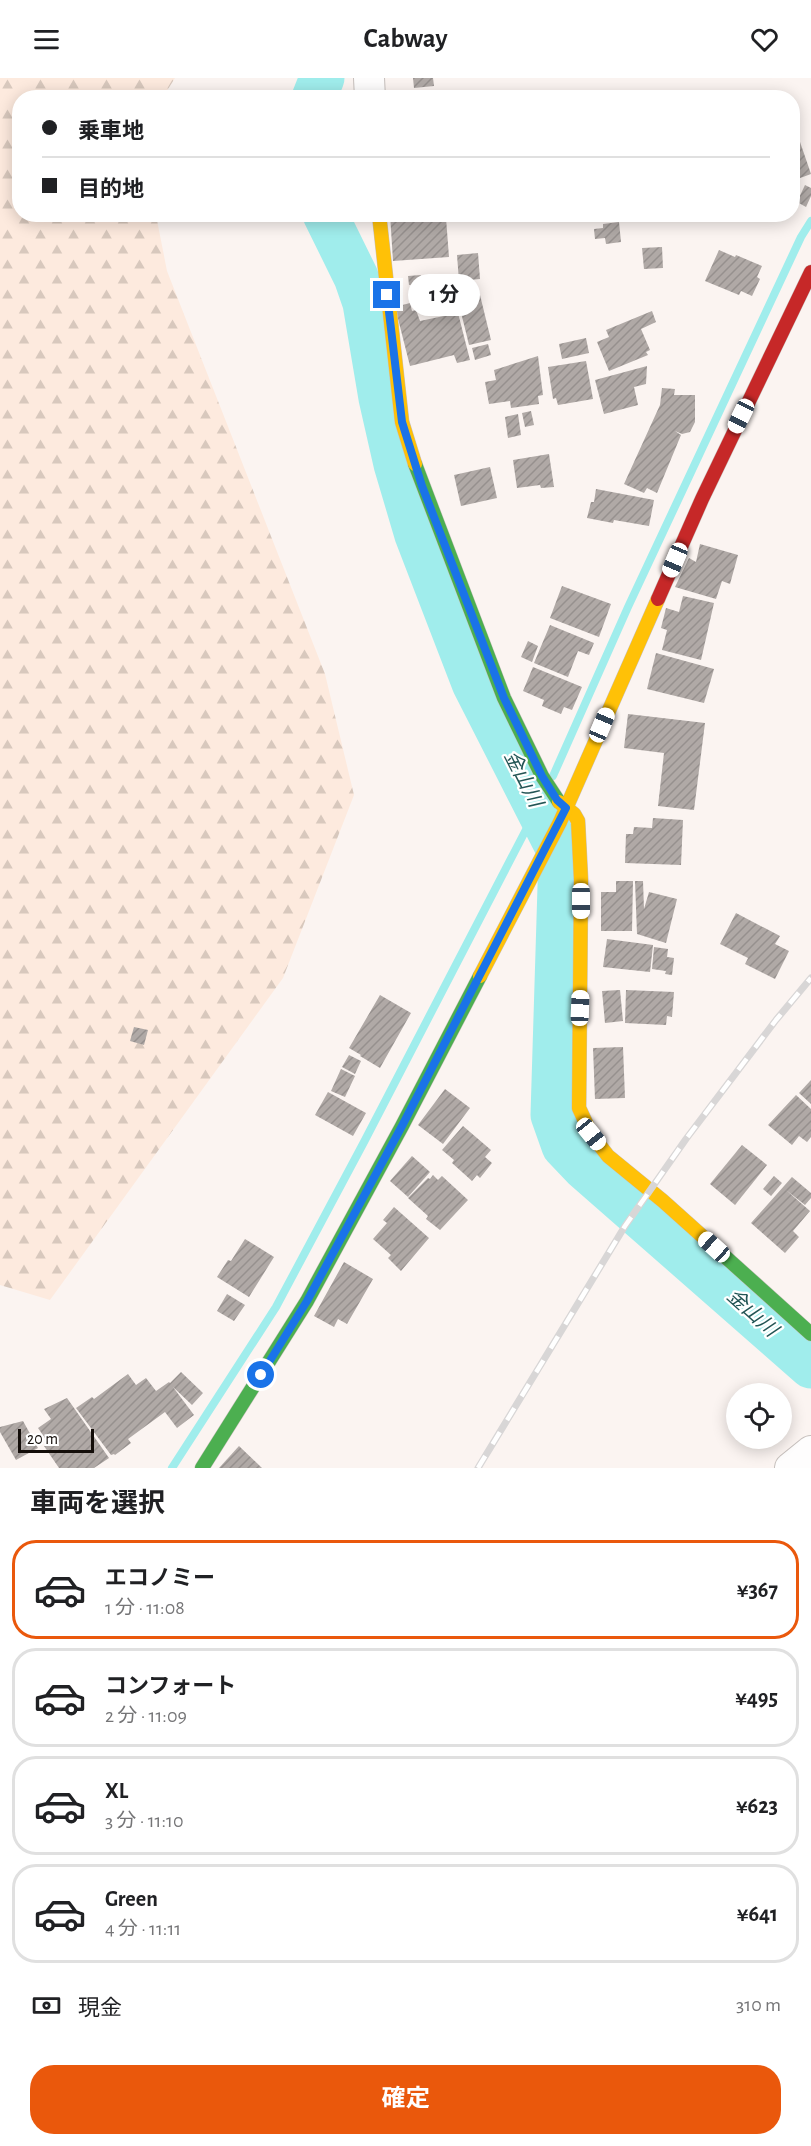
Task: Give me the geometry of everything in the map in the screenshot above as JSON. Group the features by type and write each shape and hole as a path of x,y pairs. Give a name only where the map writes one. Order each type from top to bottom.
{"street":[{"path":"380,222 402,422 422,486 504,698 554,796 574,814 578,821 581,880 579,1108 591,1134 608,1156 663,1201 811,1334"},
{"path":"202,1468 307,1301 402,1126 560,822 702,499 811,272"},
{"path":"790,1468 811,1451"}],"green space":[{"path":"0,78 175,78 167,90 12,90 12,222 157,222 167,271 325,674 354,795 283,978 50,1300 0,1285"}],"building":[{"path":"413,78 433,78 434,86 414,88"},
{"path":"800,142 811,174 800,178"},
{"path":"805,185 811,188 811,196 806,207 800,204 800,196"},
{"path":"391,222 446,222 449,257 393,261"},
{"path":"619,222 621,242 606,244 605,238 595,239 594,229 603,228 603,224"},
{"path":"662,247 663,268 644,269 642,248"},
{"path":"719,250 762,266 757,277 760,279 752,296 741,291 739,295 705,281"},
{"path":"478,253 480,279 459,281 457,255"},
{"path":"421,275 422,284 409,285 408,276"},
{"path":"480,295 491,340 469,345 458,300"},
{"path":"410,303 412,311 416,310 420,321 458,313 470,360 457,363 454,355 410,366 395,307"},
{"path":"652,311 656,322 641,329 650,350 646,352 648,355 609,371 597,342 609,337 606,330"},
{"path":"586,338 589,353 562,359 559,344"},
{"path":"488,344 491,355 475,360 472,348"},
{"path":"538,356 543,395 538,396 539,404 511,408 510,401 489,404 485,382 496,380 494,370"},
{"path":"586,361 593,399 558,405 556,398 553,399 548,367"},
{"path":"647,366 646,384 634,387 638,405 604,414 595,380"},
{"path":"662,388 675,389 674,395 695,395 695,422 690,432 682,434 675,431 681,435 657,493 647,488 644,493 624,484 660,405"},
{"path":"531,411 534,425 525,427 522,413"},
{"path":"518,414 521,435 508,438 505,417"},
{"path":"549,454 554,487 541,488 540,485 517,488 513,460"},
{"path":"490,467 497,498 461,506 454,475"},
{"path":"596,489 654,500 649,526 587,518 591,502 594,502"},
{"path":"700,544 738,555 730,584 722,581 716,599 675,587 689,558 696,562"},
{"path":"562,586 611,604 599,637 550,618"},
{"path":"683,596 714,603 701,660 662,650 667,630 661,628 666,608 679,612"},
{"path":"550,625 594,643 589,655 578,651 568,677 534,663"},
{"path":"528,641 538,646 532,662 521,657"},
{"path":"656,653 714,669 704,703 647,689"},
{"path":"533,667 582,687 572,710 564,707 561,714 542,706 544,700 523,691"},
{"path":"628,714 705,723 694,810 658,806 664,753 624,748"},
{"path":"653,818 683,820 681,865 625,863 626,834 633,834 634,827 652,828"},
{"path":"616,881 633,881 632,931 601,931 601,892 616,892"},
{"path":"635,881 643,881 644,909 649,892 677,899 666,943 637,934"},
{"path":"736,913 780,936 775,944 789,951 775,979 745,964 748,958 720,944"},
{"path":"607,939 653,945 650,972 603,967"},
{"path":"654,947 668,949 667,957 674,958 672,975 665,974 666,971 652,969"},
{"path":"620,990 623,1021 605,1023 602,991"},
{"path":"626,990 674,992 672,1017 667,1016 666,1025 625,1023"},
{"path":"380,995 411,1013 380,1068 349,1048"},
{"path":"134,1027 148,1030 144,1045 130,1041"},
{"path":"623,1047 625,1098 595,1099 593,1048"},
{"path":"349,1055 361,1061 355,1074 342,1067"},
{"path":"341,1069 355,1076 345,1097 331,1091"},
{"path":"811,1080 811,1104 799,1093"},
{"path":"445,1089 470,1108 443,1144 418,1125"},
{"path":"328,1092 366,1113 353,1136 315,1115"},
{"path":"796,1095 811,1109 811,1137 807,1142 799,1136 792,1145 768,1125"},
{"path":"463,1126 491,1150 485,1157 492,1163 480,1178 477,1175 472,1181 452,1163 454,1160 442,1150"},
{"path":"742,1145 767,1165 735,1205 710,1184"},
{"path":"412,1156 430,1172 408,1197 390,1181"},
{"path":"433,1175 438,1180 442,1176 468,1200 440,1230 426,1219 428,1216 408,1198"},
{"path":"774,1176 782,1183 771,1196 763,1189"},
{"path":"792,1177 811,1193 811,1198 805,1205 786,1190 810,1211 793,1231 799,1237 785,1253 751,1223"},
{"path":"394,1207 429,1238 401,1271 388,1258 391,1255 373,1239 387,1223 383,1220"},
{"path":"245,1239 274,1257 249,1297 217,1277"},
{"path":"344,1262 373,1279 347,1324 338,1319 334,1327 314,1316"},
{"path":"227,1294 245,1305 234,1321 217,1311"},
{"path":"181,1372 203,1393 192,1405 173,1387 194,1415 177,1428 165,1412 128,1439 131,1443 115,1455 111,1455 76,1408 92,1397 94,1399 128,1374 136,1385 146,1378 156,1391 170,1383"},
{"path":"67,1398 109,1458 94,1468 59,1468 44,1446 49,1444 38,1428 51,1419 44,1409"},
{"path":"23,1421 38,1448 16,1460 0,1432 0,1427"},
{"path":"239,1446 262,1468 219,1468"}],"waterway":[{"name":"金山川","path":"317,90 322,78"},
{"path":"553,776 628,607 801,237 811,221"},
{"name":"金山川","path":"329,222 356,277 365,303 381,398 396,464 417,535 474,683 561,854 553,1115 564,1146 584,1167 811,1366"},
{"path":"172,1468 276,1307 544,795"}],"railway":[{"path":"478,1468 625,1226 686,1139 776,1020 811,978"}],"traffic: fast":[{"path":"415,464 504,698 542,776 559,802"},
{"path":"202,1468 307,1301 480,976"},
{"path":"711,1244 811,1334"}],"traffic: slow":[{"path":"380,222 402,422 415,464"},
{"path":"480,976 560,822 658,599"},
{"path":"559,802 574,814 578,821 581,880 579,1108 591,1134 608,1156 711,1244"}],"traffic: jam":[{"path":"658,599 702,499 811,272"}],"route":[{"path":"261,1375 307,1301 402,1126 566,808 557,800 542,776 504,698 422,486 402,422 387,295"}]}
